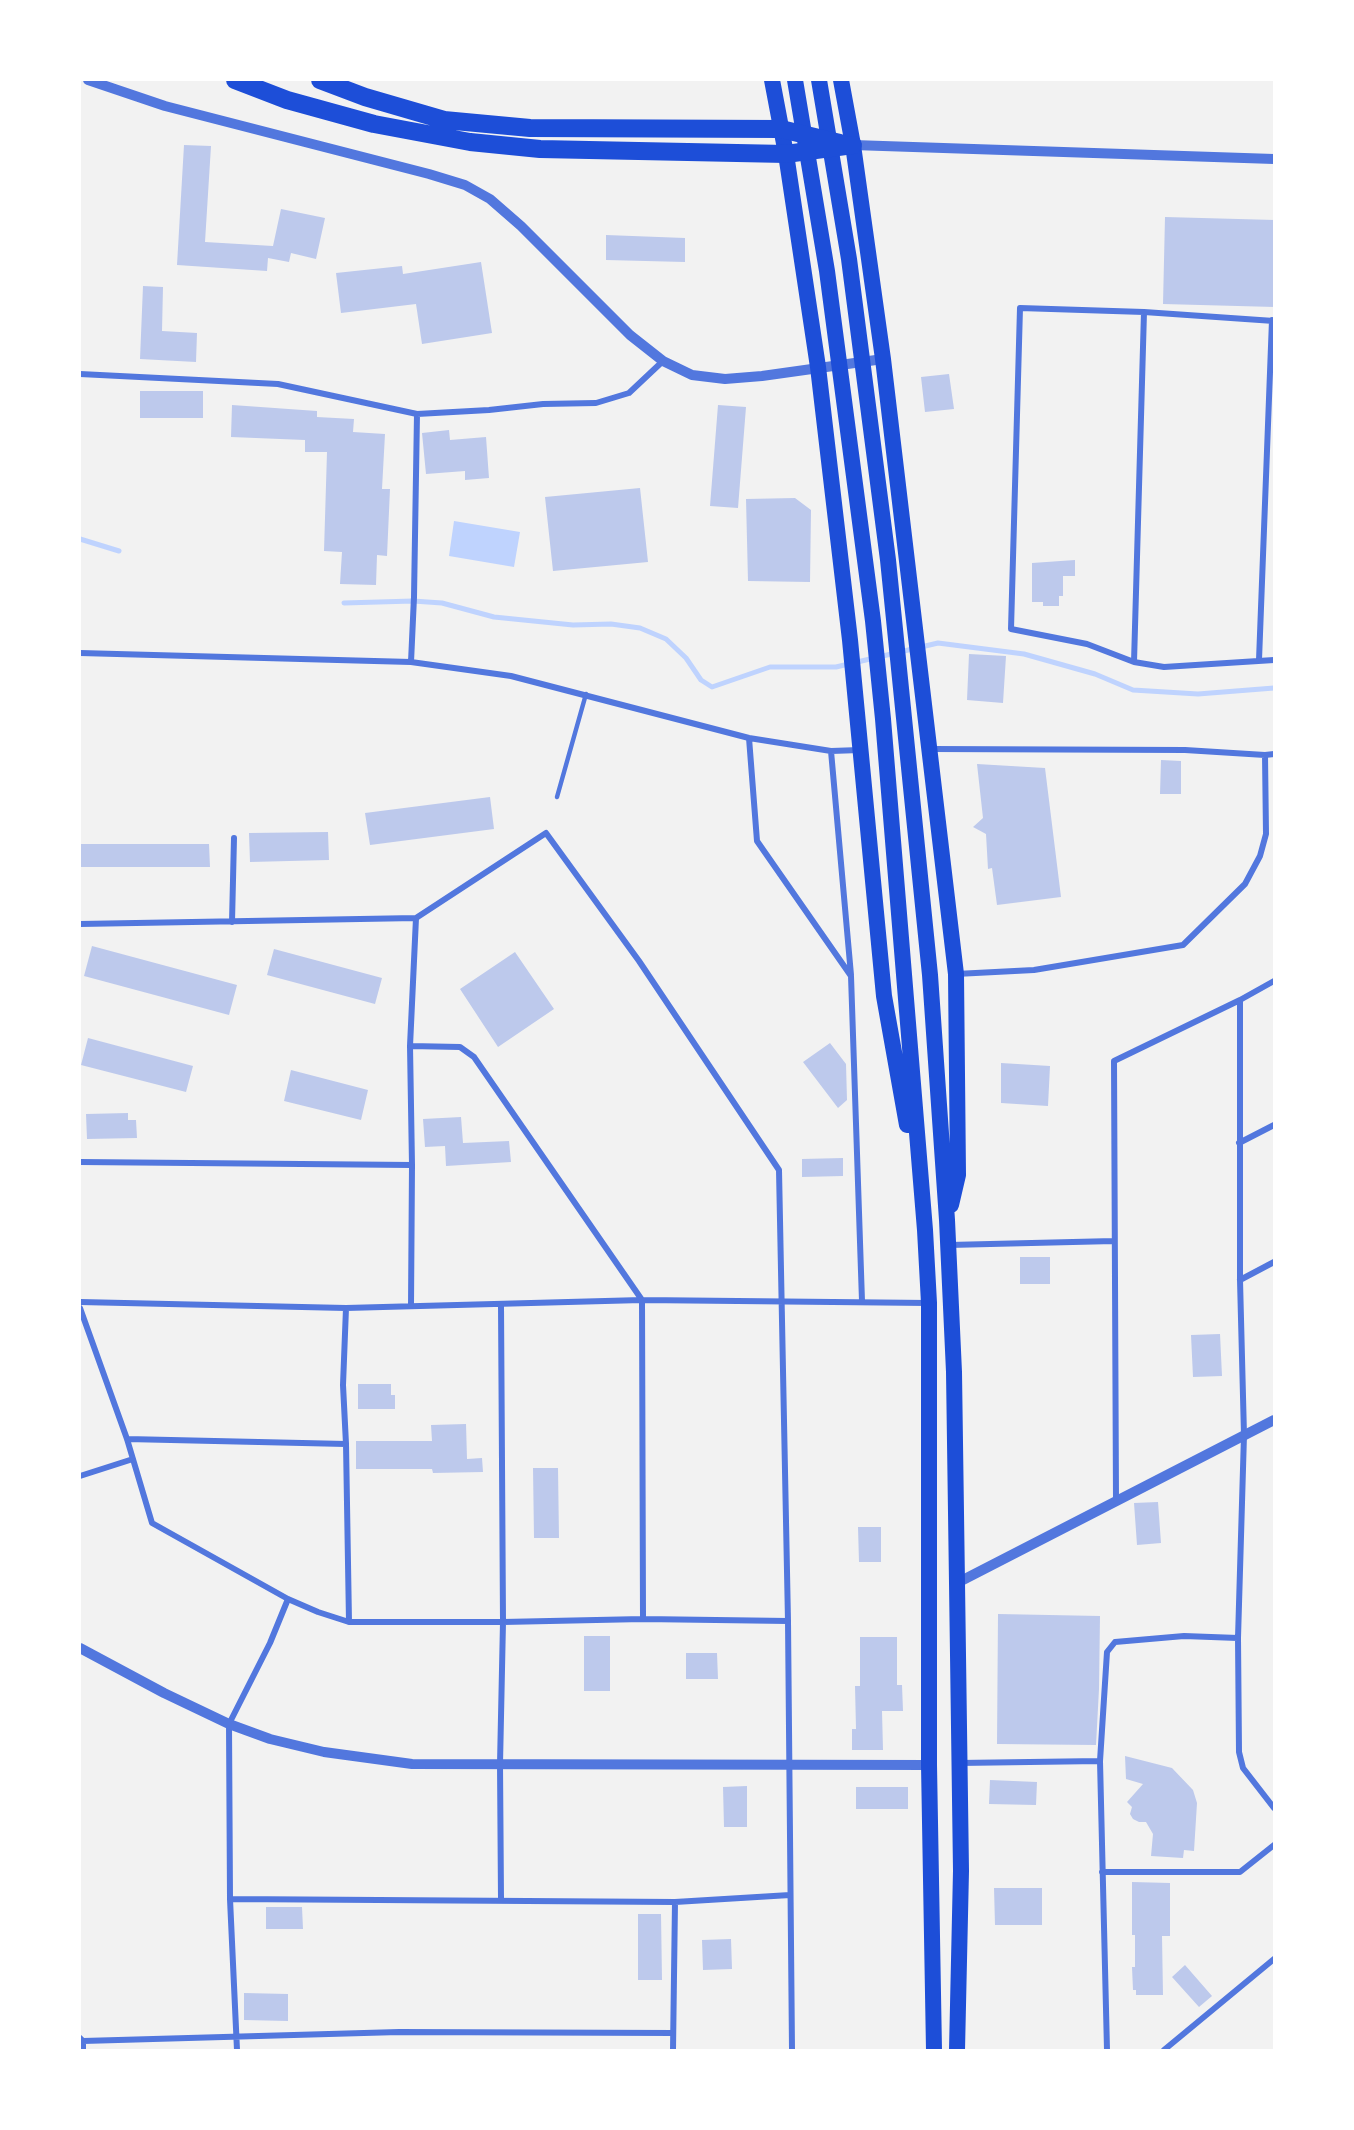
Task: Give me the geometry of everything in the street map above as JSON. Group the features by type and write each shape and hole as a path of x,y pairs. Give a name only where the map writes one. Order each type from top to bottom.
{"highway":[{"path":"235,80 287,100 374,124 470,142 540,149 786,154 853,146"},
{"path":"320,80 365,97 444,120 530,128 781,129 853,146"},
{"path":"772,80 786,154 818,367 850,640 884,996 925,1230"},
{"path":"795,80 827,271 873,621 925,1230 929,1303 929,1765 934,2050"},
{"path":"819,80 849,259 875,456 901,683 930,975 949,1245 954,1372 961,1871 957,2050"},
{"path":"840,80 853,146 883,359 956,974 958,1175 947,1220"}],"street":[{"path":"88,80 165,106 465,185 490,198 521,226 630,335 663,361 692,375 725,379 762,376 883,359"},
{"path":"853,146 1275,159"},
{"path":"1259,660 1273,320 1144,312 1020,308 1011,629 1088,644 1134,662 1164,667 1275,660"},
{"path":"1134,662 1144,312"},
{"path":"80,374 278,384 417,414 543,404 597,403 629,393 663,361"},
{"path":"411,662 417,414"},
{"path":"80,653 411,662 511,676 749,738 831,751 861,750"},
{"path":"749,738 757,840 851,976"},
{"path":"928,749 1185,750 1275,754"},
{"path":"831,751 851,976 862,1301"},
{"path":"956,974 1034,970 1183,945 1245,884 1260,856 1266,834 1265,755"},
{"path":"80,924 416,918 546,833 639,961 779,1170 788,1621 792,2050"},
{"path":"232,922 234,838"},
{"path":"411,1306 410,1046 416,918"},
{"path":"1116,1500 1114,1061 1275,981"},
{"path":"1240,1000 1240,1280 1244,1435 1238,1638 1239,1752 1243,1768 1275,1808"},
{"path":"410,1046 460,1047 474,1057 642,1300 643,1619"},
{"path":"1239,1143 1275,1125"},
{"path":"80,1162 412,1165"},
{"path":"949,1245 1114,1241"},
{"path":"1240,1280 1275,1262"},
{"path":"80,1302 346,1308 642,1300 929,1303"},
{"path":"501,1305 503,1622 500,1764 501,1899"},
{"path":"80,1308 128,1439 152,1523 288,1599 349,1622 643,1619 788,1621"},
{"path":"346,1308 343,1385 349,1622"},
{"path":"957,1583 1275,1420"},
{"path":"128,1439 346,1444"},
{"path":"80,1476 133,1459"},
{"path":"237,2050 230,1899 229,1724 270,1643 288,1599"},
{"path":"1107,2050 1100,1761 1107,1652 1115,1642 1184,1636 1238,1638"},
{"path":"80,1648 164,1693 229,1724 270,1739 324,1752 412,1764 929,1765"},
{"path":"958,1763 1100,1761"},
{"path":"1102,1872 1240,1872 1275,1845"},
{"path":"230,1899 501,1899 675,1902 790,1895"},
{"path":"673,2050 675,1902"},
{"path":"1164,2050 1275,1959"},
{"path":"83,2050 81,2040 237,2038 399,2032 673,2033"}],"lane":[{"path":"557,797 586,694"}],"water":[{"path":"454,521 520,532 514,567 449,556"}],"building":[{"path":"184,145 211,146 205,242 273,246 281,209 325,218 316,259 291,253 289,262 268,258 267,271 177,265"},
{"path":"1165,217 1275,220 1275,307 1163,304"},
{"path":"606,235 685,238 685,262 606,260"},
{"path":"481,262 492,333 422,344 416,304 341,313 336,273 402,266 403,274"},
{"path":"143,286 163,287 162,331 197,333 196,362 140,359"},
{"path":"949,374 954,409 925,412 921,377"},
{"path":"140,391 203,391 203,418 140,418"},
{"path":"232,405 317,411 317,417 354,419 353,432 385,434 382,489 390,489 387,556 377,555 376,585 340,584 342,552 324,551 327,452 305,452 305,440 231,437"},
{"path":"718,405 746,407 738,508 710,506"},
{"path":"449,430 450,440 486,437 489,478 465,480 465,471 426,474 422,433"},
{"path":"640,488 648,562 553,571 545,497"},
{"path":"795,498 811,510 810,582 748,581 746,499"},
{"path":"1075,560 1075,576 1063,576 1063,596 1059,596 1059,606 1043,606 1043,602 1032,602 1032,563"},
{"path":"969,654 1006,656 1003,703 967,700"},
{"path":"1161,760 1181,761 1181,794 1160,794"},
{"path":"977,764 1045,768 1061,897 997,905 992,868 988,869 986,834 973,827 983,818"},
{"path":"490,797 494,829 370,845 365,813"},
{"path":"328,832 329,860 250,862 249,833"},
{"path":"80,844 209,844 210,867 80,867"},
{"path":"92,946 237,985 229,1015 84,976"},
{"path":"274,949 382,978 375,1004 267,975"},
{"path":"515,952 554,1009 498,1047 460,989"},
{"path":"88,1038 193,1066 186,1092 81,1065"},
{"path":"830,1043 846,1064 847,1100 838,1108 803,1062"},
{"path":"1001,1063 1050,1066 1048,1106 1001,1103"},
{"path":"291,1070 368,1090 361,1120 284,1101"},
{"path":"128,1113 128,1120 136,1120 137,1138 87,1139 86,1114"},
{"path":"461,1117 463,1143 509,1141 511,1162 446,1166 445,1146 425,1147 423,1119"},
{"path":"843,1158 843,1176 802,1177 802,1159"},
{"path":"1020,1257 1050,1257 1050,1284 1020,1284"},
{"path":"1220,1334 1222,1376 1193,1377 1191,1335"},
{"path":"358,1384 391,1384 391,1395 395,1395 395,1409 358,1409"},
{"path":"466,1424 467,1459 482,1458 483,1472 433,1473 432,1469 356,1469 356,1441 432,1441 431,1425"},
{"path":"533,1468 558,1468 559,1538 534,1538"},
{"path":"1158,1502 1161,1543 1137,1545 1134,1503"},
{"path":"858,1527 881,1527 881,1562 859,1562"},
{"path":"998,1614 1100,1616 1096,1745 997,1744"},
{"path":"584,1636 610,1636 610,1691 584,1691"},
{"path":"860,1637 897,1637 897,1685 902,1685 903,1711 882,1711 883,1750 852,1750 852,1729 856,1729 855,1686 860,1686"},
{"path":"686,1653 717,1653 718,1679 686,1679"},
{"path":"1125,1756 1172,1768 1193,1790 1197,1803 1194,1851 1184,1850 1183,1858 1151,1856 1153,1834 1146,1822 1133,1819 1130,1814 1132,1807 1127,1802 1143,1784 1126,1779"},
{"path":"990,1780 1037,1782 1036,1805 989,1804"},
{"path":"747,1786 747,1827 724,1827 723,1787"},
{"path":"856,1787 908,1787 908,1809 856,1809"},
{"path":"1132,1882 1170,1883 1170,1936 1162,1936 1163,1995 1136,1995 1136,1990 1133,1990 1132,1967 1135,1967 1135,1935 1132,1935"},
{"path":"994,1888 1042,1888 1042,1925 995,1925"},
{"path":"266,1907 302,1907 303,1929 266,1929"},
{"path":"638,1914 661,1914 662,1980 638,1980"},
{"path":"731,1939 732,1969 703,1970 702,1940"},
{"path":"1185,1965 1212,1996 1199,2007 1172,1977"},
{"path":"244,1993 288,1994 288,2021 244,2020"}],"waterway":[{"path":"80,539 119,551"},
{"path":"344,603 413,601 442,603 494,617 573,625 611,624 640,628 666,639 686,658 701,680 712,687 770,667 836,667 938,643 1024,654 1095,674 1133,690 1198,694 1274,688"}]}
